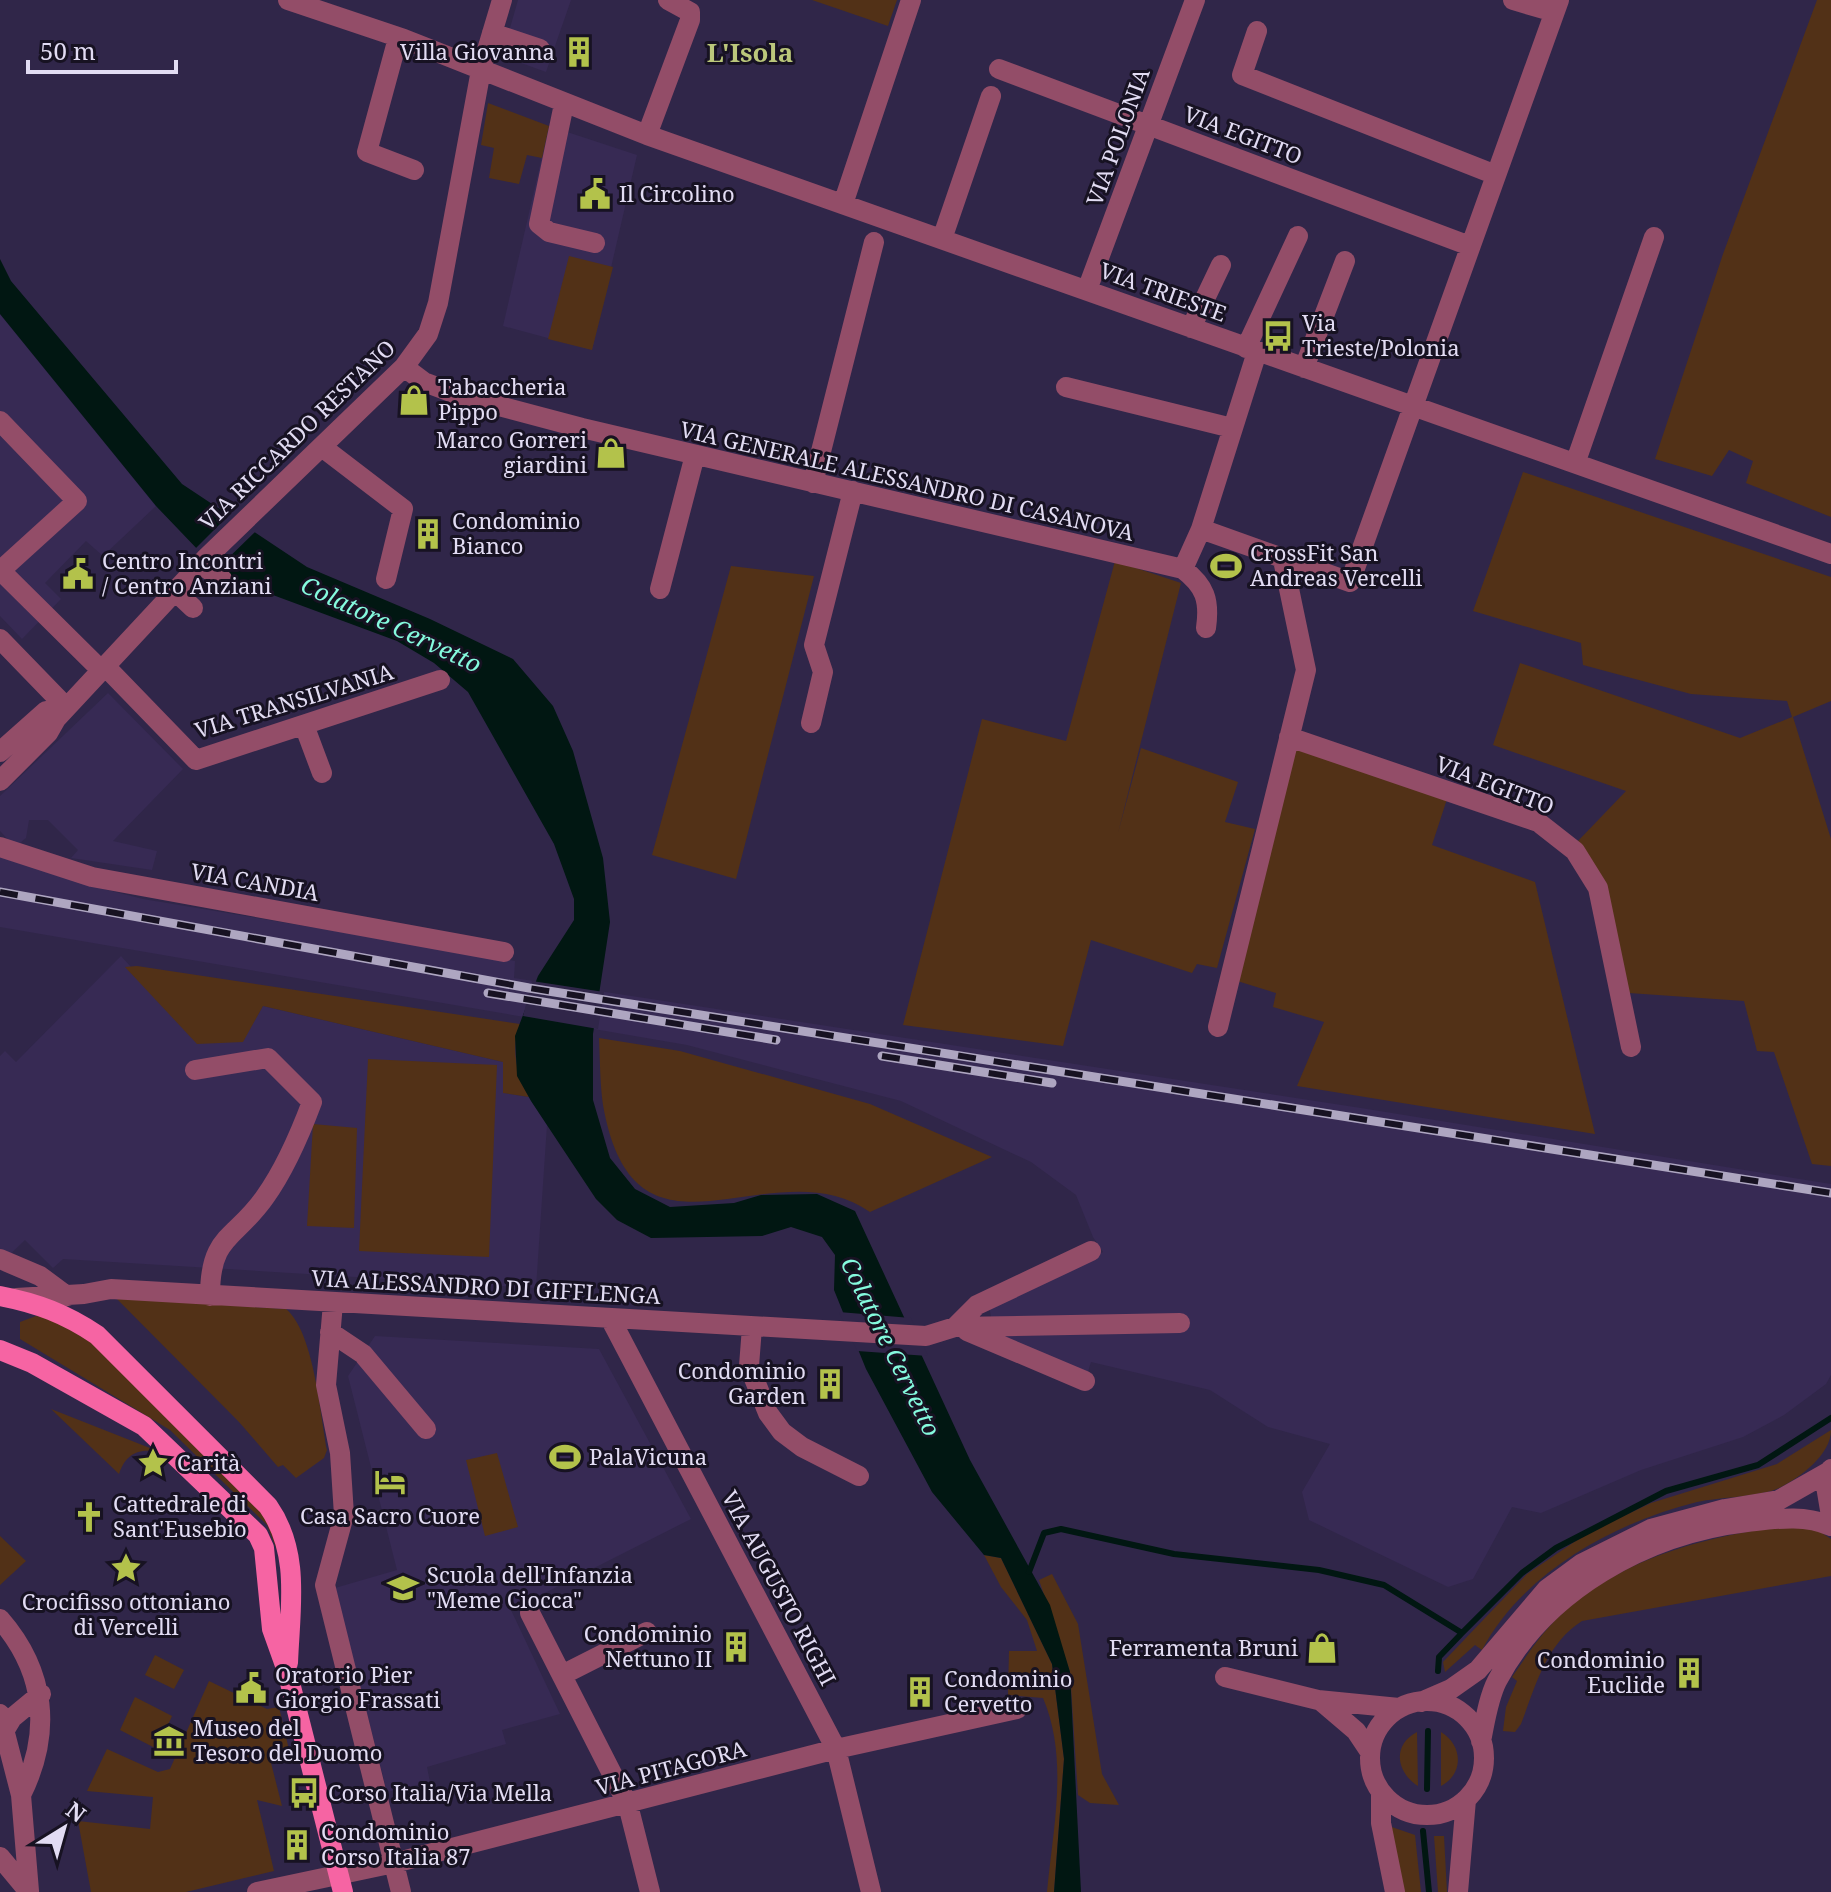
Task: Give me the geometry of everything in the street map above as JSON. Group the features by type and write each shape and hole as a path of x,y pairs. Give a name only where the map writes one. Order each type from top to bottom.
{"main road":[{"path":"6,1297 41,1304 74,1319 97,1335 268,1506 282,1525 289,1547 292,1586 287,1671"},
{"path":"0,1350 79,1389 152,1432 258,1535 264,1548 272,1629 287,1671 340,1882"}],"street":[{"name":"VIA TRIESTE","path":"288,0 398,38 647,135 1251,350 1576,461 1831,554"},
{"name":"VIA RICCARDO RESTANO","path":"0,781 48,733 64,710 203,561 404,367 428,334 438,303 481,70 502,0"},
{"path":"647,135 690,20 690,12 668,0"},
{"path":"843,204 911,0"},
{"name":"VIA POLONIA","path":"1087,290 1195,0"},
{"path":"1201,529 1350,582 1556,6 1513,0"},
{"path":"1257,31 1242,75 1496,175"},
{"path":"492,33 540,49"},
{"path":"398,38 367,152 414,170"},
{"name":"VIA EGITTO","path":"999,69 1470,246"},
{"path":"942,239 991,96"},
{"path":"564,104 539,224 549,232 595,243"},
{"path":"1206,628 1209,609 1206,593 1200,583 1183,569 1201,529 1232,428 1251,350 1298,236"},
{"path":"1576,461 1654,237"},
{"path":"813,483 874,242"},
{"path":"1304,368 1345,261"},
{"path":"1191,328 1221,265"},
{"name":"VIA GENERALE ALESSANDRO DI CASANOVA","path":"404,367 424,382 580,436 695,455 1183,569"},
{"path":"1066,387 1232,428"},
{"path":"0,421 77,501 1,570 103,668"},
{"path":"322,447 403,509 386,579"},
{"path":"660,589 695,455"},
{"path":"811,723 823,672 814,645 853,491"},
{"path":"1218,1027 1306,670 1283,560"},
{"path":"203,561 222,579"},
{"path":"175,591 193,608"},
{"path":"0,640 64,710"},
{"name":"VIA TRANSILVANIA","path":"103,668 196,760 440,680"},
{"name":"VIA RICCARDO RESTANO","path":"0,752 46,711 64,710"},
{"path":"304,725 322,773"},
{"name":"VIA EGITTO","path":"1289,737 1538,822 1575,851 1598,888 1631,1047"},
{"name":"VIA CANDIA","path":"0,847 92,877 504,952"},
{"path":"195,1070 268,1058 312,1102 301,1132 264,1198 218,1248 210,1266 210,1296"},
{"path":"955,1327 977,1305 1091,1251"},
{"path":"0,1259 40,1276 67,1296"},
{"name":"VIA ALESSANDRO DI GIFFLENGA","path":"6,1297 67,1296 111,1289 848,1333 926,1336 955,1327"},
{"path":"333,1303 326,1385 340,1453 344,1515 325,1585 401,1892"},
{"name":"VIA AUGUSTO RIGHI","path":"610,1318 672,1420 836,1749 871,1892"},
{"path":"955,1327 1180,1323"},
{"path":"752,1327 749,1366 768,1413 782,1432 802,1447 859,1476"},
{"path":"955,1327 1085,1381"},
{"path":"330,1332 363,1354 426,1429"},
{"path":"1830,1470 1826,1486 1831,1516"},
{"path":"1225,1677 1318,1700 1399,1708 1421,1702 1451,1689 1478,1670 1547,1589 1581,1564 1651,1529 1687,1517 1779,1500 1830,1470"},
{"path":"1458,1892 1466,1800 1482,1773 1481,1741 1496,1684 1511,1660 1559,1602 1592,1578 1660,1544 1729,1524 1784,1518 1816,1519 1831,1526"},
{"path":"530,1613 628,1805 650,1892"},
{"path":"0,1619 16,1638 41,1694 42,1733 38,1754 21,1795"},
{"path":"562,1675 647,1632"},
{"path":"29,1892 21,1795 1,1728 41,1694"},
{"path":"1318,1700 1356,1731 1370,1752"},
{"path":"1421,1702 1440,1703 1458,1711 1472,1724 1481,1741"},
{"path":"1399,1708 1375,1734 1370,1752 1372,1775 1381,1792 1395,1805 1412,1814 1431,1815 1450,1810 1466,1800"},
{"name":"VIA PITAGORA","path":"257,1892 340,1882 394,1863 836,1749 1017,1709"},
{"path":"1381,1792 1381,1823 1395,1892"},
{"path":"0,1857 29,1892"}],"shaded area":[{"path":"518,0 571,0 546,72 502,56"},
{"path":"812,0 897,0 888,26"},
{"path":"1817,0 1831,0 1831,517 1746,483 1753,461 1729,450 1712,476 1655,459 1723,254"},
{"path":"488,103 549,126 542,158 527,155 519,184 489,178 494,148 481,145"},
{"path":"549,126 637,155 592,350 503,326"},
{"path":"569,256 613,267 592,350 548,339"},
{"path":"0,314 156,506 103,556 86,541 45,583 61,599 22,639 0,616"},
{"path":"1523,472 1831,577 1831,701 1793,717 1831,839 1831,1166 1812,1164 1774,1052 1757,1051 1744,1001 1629,993 1578,841 1626,791 1493,745 1520,663 1740,738 1792,717 1787,701 1691,694 1583,665 1581,643 1473,611"},
{"path":"1115,561 1181,583 1118,833 1141,748 1238,782 1225,822 1255,829 1217,968 1197,964 1192,973 1091,940 1063,1046 903,1025 982,719 1066,741"},
{"path":"731,566 814,576 736,879 652,855"},
{"path":"108,693 183,769 113,841 157,851 152,870 71,858 78,850 48,820 29,820 26,838 15,847 0,831 0,796"},
{"path":"1295,747 1447,799 1432,845 1535,882 1595,1134 1297,1086 1324,1022 1273,1007 1276,993 1234,980"},
{"path":"0,854 88,885 143,899 515,961 514,978 1361,1108 1831,1184 1831,1375 1826,1384 1784,1415 1743,1437 1641,1470 1541,1513 1512,1507 1473,1579 1448,1587 1309,1520 1302,1492 1330,1444 1268,1427 1210,1390 1091,1362 1087,1375 994,1335 989,1305 1103,1252 1093,1237 1076,1195 1031,1162 901,1101 687,1045 0,927"},
{"path":"121,956 131,967 126,967 242,1042 263,1006 503,1062 504,1093 529,1097 547,1125 536,1288 63,1259 53,1268 25,1240 0,1264 0,1056 5,1051 16,1062"},
{"path":"137,966 520,1024 516,1062 529,1097 503,1093 503,1062 263,1006 243,1042 197,1044 125,967"},
{"path":"599,1038 680,1051 870,1104 992,1157 870,1212 832,1195 791,1192 712,1201 676,1201 644,1189 620,1159 603,1105"},
{"path":"368,1059 497,1065 489,1257 359,1251"},
{"path":"313,1124 357,1128 354,1228 307,1226"},
{"path":"116,1298 286,1309 296,1320 309,1354 327,1450 324,1458 296,1478 283,1465 278,1467 239,1422"},
{"path":"36,1316 50,1318 94,1344 271,1522 279,1555 267,1525 170,1430 20,1339 20,1322"},
{"path":"375,1336 599,1349 691,1519 511,1610 560,1714 502,1730 506,1744 427,1767 430,1782 387,1792 335,1588 397,1570 348,1376"},
{"path":"51,1409 160,1452 134,1454 125,1461 119,1474"},
{"path":"1831,1430 1830,1439 1820,1456 1805,1471 1781,1487 1752,1495 1697,1502 1666,1511 1603,1537 1574,1555 1521,1597 1499,1622 1482,1650 1475,1645 1445,1672 1443,1662 1527,1574 1586,1534 1651,1503 1777,1464"},
{"path":"497,1453 518,1527 485,1536 466,1460"},
{"path":"1787,1525 1813,1527 1831,1539 1831,1576 1582,1621 1559,1641 1551,1653 1521,1724 1515,1732 1503,1731 1506,1707 1517,1681 1512,1677 1544,1633 1574,1604 1601,1584 1689,1545"},
{"path":"0,1536 26,1561 0,1585"},
{"path":"984,1555 1001,1558 1052,1664 1064,1759 1054,1892 1047,1892 1057,1794 1051,1721 1043,1698 1008,1695 1009,1651 1037,1651 1027,1620 1001,1587"},
{"path":"1052,1574 1078,1624 1102,1774 1119,1805 1090,1803 1078,1795 1070,1672 1039,1580"},
{"path":"155,1655 184,1670 174,1689 145,1675"},
{"path":"209,1681 267,1709 279,1707 290,1754 270,1759 282,1806 257,1800 274,1871 186,1892 91,1892 78,1821 150,1829 153,1797 87,1791 107,1749 158,1772 170,1769"},
{"path":"135,1697 172,1716 157,1749 120,1730"},
{"path":"1417,1732 1418,1786 1405,1773 1400,1759 1404,1744"},
{"path":"1441,1732 1454,1744 1458,1759 1454,1774 1441,1786"},
{"path":"1386,1825 1415,1835 1421,1892 1403,1892"},
{"path":"1434,1836 1444,1836 1447,1892 1438,1892"}],"water":[{"name":"Colatore Cervetto","path":"0,259 11,281 182,484 307,567 430,619 513,659 553,706 573,751 603,858 610,922 593,1034 593,1100 610,1158 635,1189 670,1207 734,1203 761,1195 817,1194 855,1211 970,1460 1050,1605 1070,1672 1081,1892 1054,1892 1064,1759 1052,1664 1001,1558 984,1555 932,1492 866,1369 834,1290 835,1255 822,1237 791,1227 762,1236 651,1238 617,1220 596,1199 517,1076 515,1036 538,976 574,920 574,899 554,844 468,692 434,663 397,641 224,577 156,506 0,314"}],"pier":[{"path":"232,512 258,529 216,570 195,549"},
{"path":"532,981 604,992 598,1029 523,1016"},
{"path":"839,1312 911,1318 928,1356 857,1351"}],"waterway":[{"path":"1438,1671 1439,1657 1462,1633 1522,1573 1556,1548 1666,1491 1758,1465 1831,1418"},
{"path":"1029,1572 1044,1533 1061,1529 1174,1554 1319,1570 1384,1585 1462,1633"},
{"path":"1427,1789 1428,1731"},
{"path":"1423,1831 1429,1892"}],"railway":[{"path":"0,892 529,988 1831,1193"},
{"path":"488,993 776,1040"},
{"path":"882,1056 1052,1083"}],"place":[{"name":"Villa Giovanna","path":"579,52"},
{"name":"Il Circolino","path":"595,194"},
{"name":"Via Trieste/Polonia","path":"1278,336"},
{"name":"Tabaccheria Pippo","path":"414,400"},
{"name":"Marco Gorreri giardini","path":"611,453"},
{"name":"Condominio Bianco","path":"428,534"},
{"name":"CrossFit San Andreas Vercelli","path":"1226,566"},
{"name":"Centro Incontri / Centro Anziani","path":"78,574"},
{"name":"Condominio Garden","path":"830,1384"},
{"name":"PalaVicuna","path":"565,1457"},
{"name":"Carità","path":"153,1463"},
{"name":"Casa Sacro Cuore","path":"390,1482"},
{"name":"Cattedrale di Sant'Eusebio","path":"89,1517"},
{"name":"Crocifisso ottoniano di Vercelli","path":"126,1568"},
{"name":"Scuola dell'Infanzia \"Meme Ciocca\"","path":"403,1588"},
{"name":"Condominio Nettuno II","path":"736,1647"},
{"name":"Ferramenta Bruni","path":"1322,1648"},
{"name":"Condominio Euclide","path":"1689,1673"},
{"name":"Oratorio Pier Giorgio Frassati","path":"251,1688"},
{"name":"Condominio Cervetto","path":"920,1692"},
{"name":"Museo del Tesoro del Duomo","path":"169,1741"},
{"name":"Corso Italia/Via Mella","path":"304,1793"},
{"name":"Condominio Corso Italia 87","path":"297,1845"}],"district":[{"name":"L'Isola","path":"750,53"}]}
